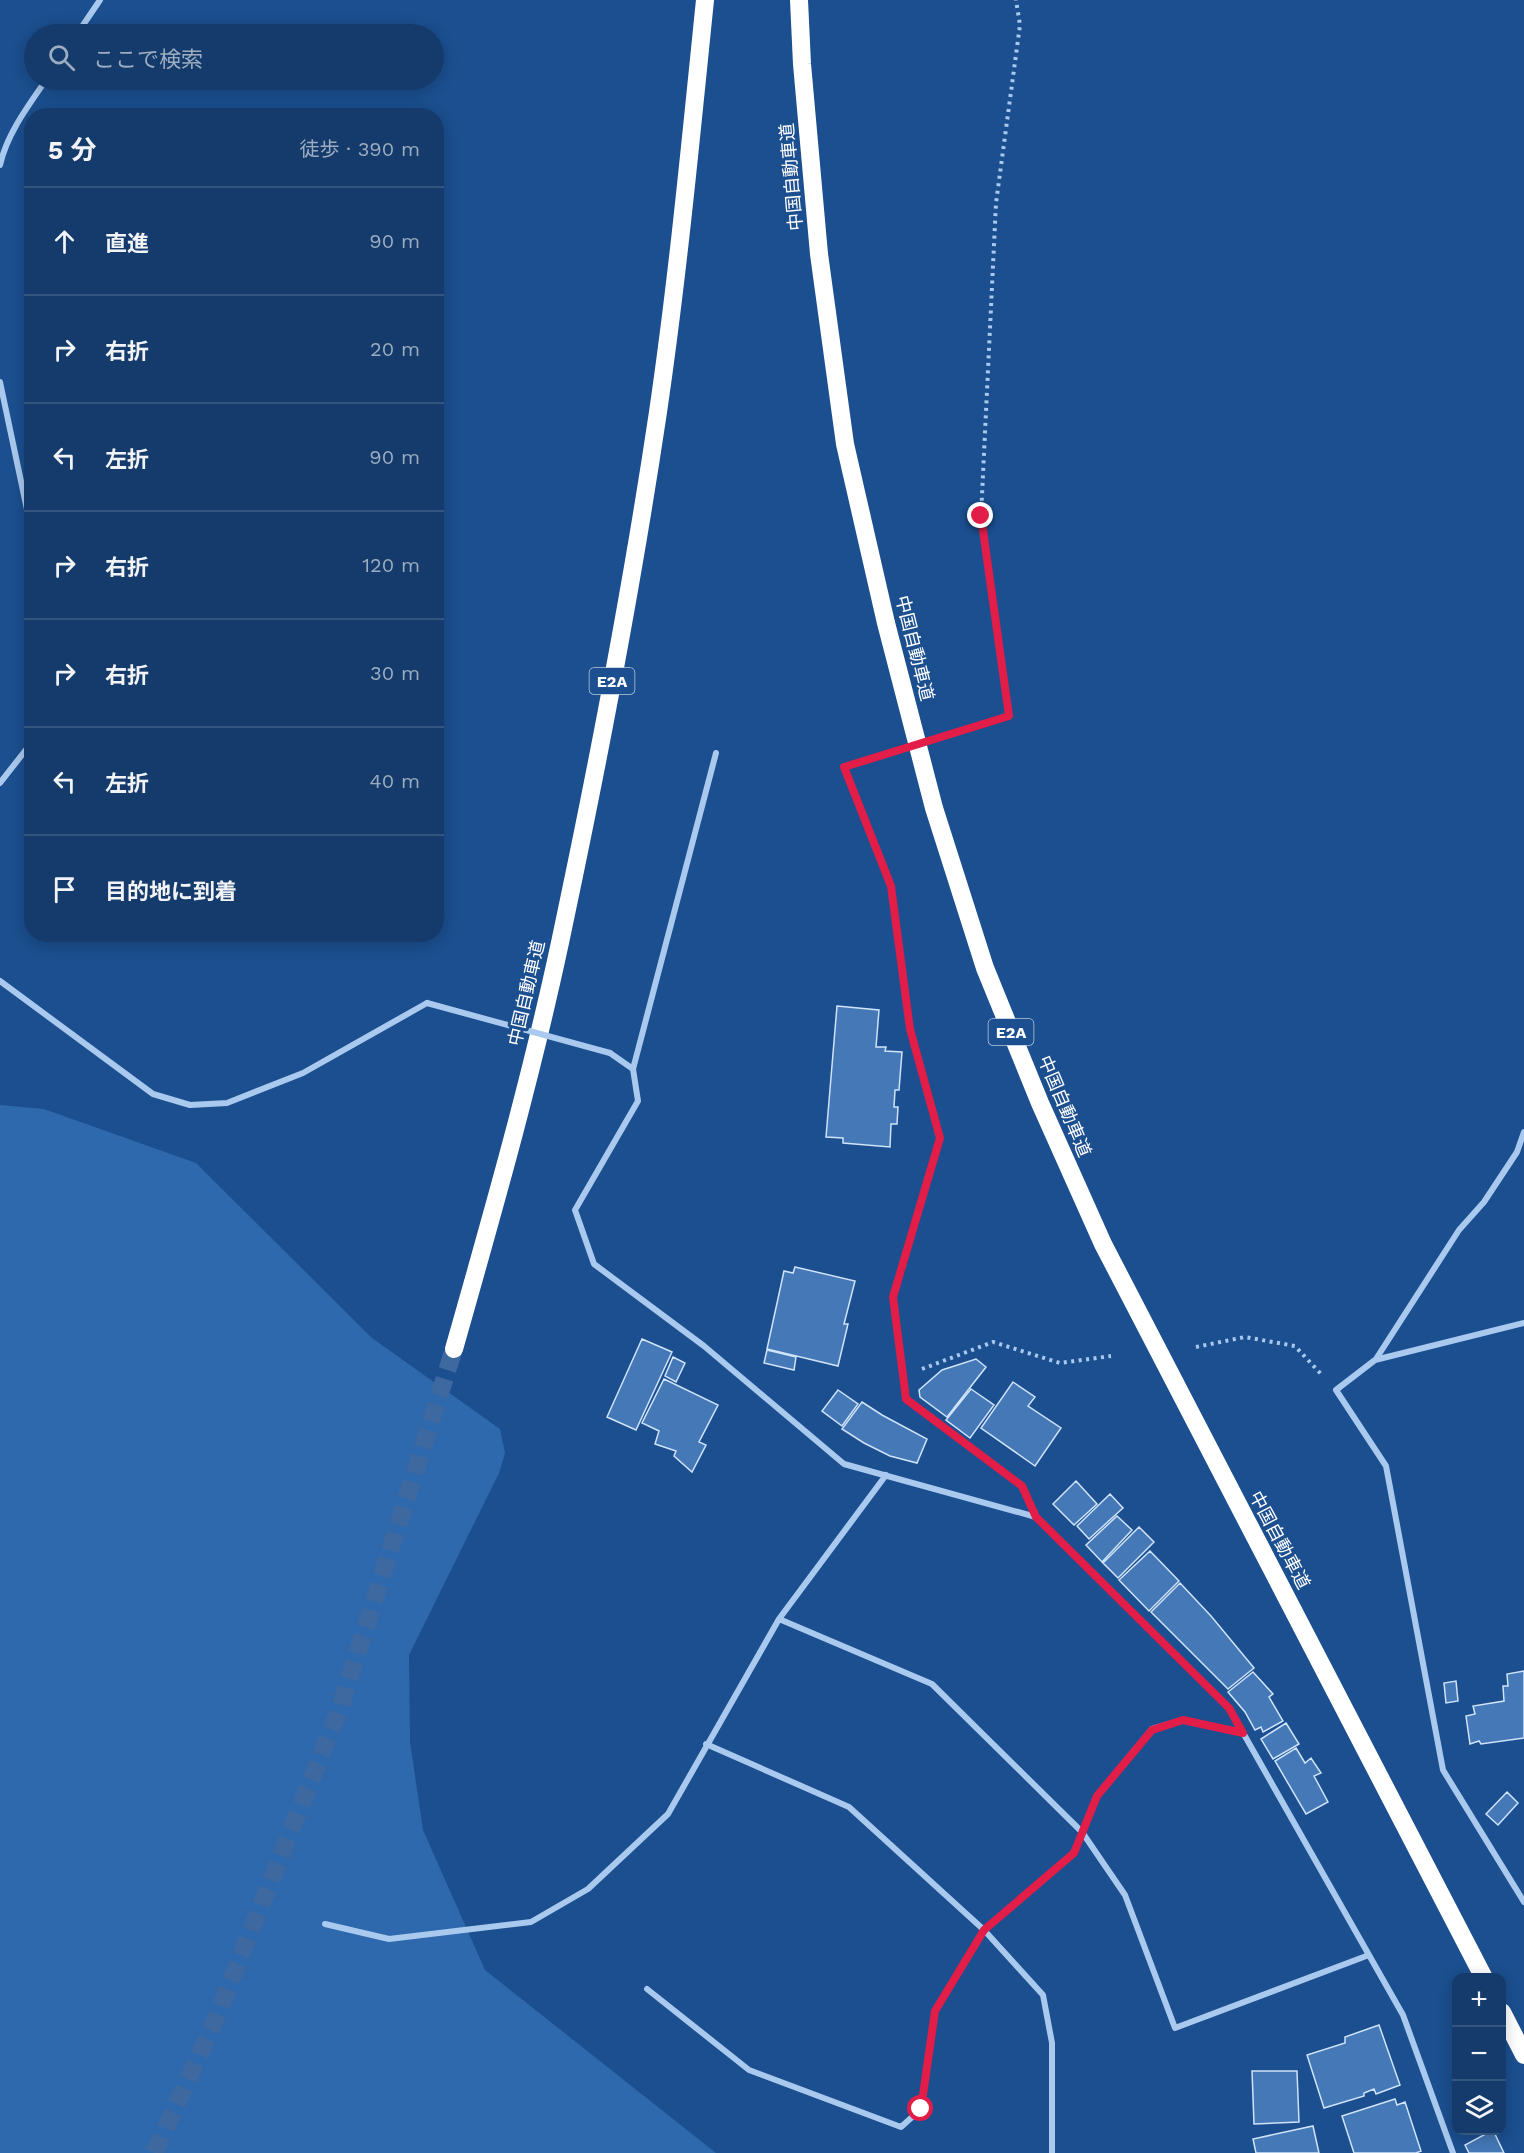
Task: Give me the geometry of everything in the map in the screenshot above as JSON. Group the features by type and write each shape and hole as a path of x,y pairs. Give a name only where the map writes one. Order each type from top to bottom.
{"highway":[{"name":"中国自動車道","path":"454,1349 513,1140 566,916 618,648 658,411 689,165 705,0"},
{"name":"中国自動車道","path":"799,0 802,64 819,254 845,444 886,623 934,808 985,968 1040,1103 1103,1244 1482,1973"},
{"path":"1506,2020 1524,2055"}],"street":[{"path":"84,24 100,0"},
{"path":"26,108 39,90"},
{"path":"0,165 4,150 24,112"},
{"path":"0,382 24,495"},
{"path":"1009,716 844,767 891,886 910,1029 940,1138 893,1297 906,1399 1022,1486 1036,1517 1229,1708 1403,2015 1453,2153"},
{"path":"0,783 24,752"},
{"path":"716,753 633,1069 638,1101 575,1210 594,1264 704,1346 844,1464 1036,1517"},
{"path":"0,981 153,1094 190,1104 227,1103 303,1073 427,1004 610,1053 633,1069"},
{"path":"1524,1132 1517,1152 1484,1202 1459,1230 1375,1360 1336,1390 1386,1466 1443,1770 1524,1902"},
{"path":"1375,1360 1524,1323"},
{"path":"325,1924 389,1940 531,1922 588,1889 668,1814 779,1619 886,1475"},
{"path":"779,1619 932,1684 1082,1832 1125,1895 1175,2028 1369,1955"},
{"path":"647,1989 749,2070 901,2127 921,2109 935,2011 984,1930 1074,1853 1097,1796 1152,1730 1183,1720 1243,1733"},
{"path":"706,1744 849,1806 984,1930 1043,1995 1052,2043 1052,2153"}],"path":[{"path":"1009,716 981,516 996,203 1020,25 1016,0"},
{"path":"1196,1347 1245,1337 1295,1346 1336,1390"},
{"path":"903,1376 993,1342 1060,1363 1111,1356"}],"shaded area":[{"path":"0,1105 44,1109 196,1163 372,1338 500,1429 505,1453 499,1473 409,1655 410,1742 423,1830 485,1970 716,2153 0,2153"}],"building":[{"path":"837,1006 879,1010 876,1047 886,1047 885,1051 902,1052 899,1090 895,1090 894,1107 898,1107 897,1124 891,1124 890,1147 843,1143 843,1138 826,1137"},
{"path":"795,1267 855,1281 844,1324 848,1324 838,1366 767,1349 784,1271 793,1273"},
{"path":"642,1339 672,1352 636,1430 607,1417"},
{"path":"767,1350 796,1357 794,1370 764,1363"},
{"path":"673,1357 685,1363 676,1382 665,1376"},
{"path":"976,1359 986,1367 947,1417 920,1397 919,1390 942,1370"},
{"path":"664,1379 718,1405 699,1442 706,1445 692,1472 674,1456 676,1451 655,1444 659,1431 642,1423"},
{"path":"1013,1382 1035,1397 1028,1406 1061,1428 1035,1466 981,1428"},
{"path":"971,1389 994,1405 970,1438 946,1420"},
{"path":"838,1390 858,1404 842,1426 822,1411"},
{"path":"862,1402 927,1439 917,1463 890,1456 842,1429"},
{"path":"1076,1481 1097,1504 1074,1525 1053,1504"},
{"path":"1110,1494 1123,1508 1089,1539 1077,1526"},
{"path":"1117,1516 1132,1530 1102,1562 1086,1545"},
{"path":"1139,1527 1154,1542 1118,1578 1103,1563"},
{"path":"1150,1551 1179,1581 1149,1611 1119,1580"},
{"path":"1180,1583 1254,1668 1228,1689 1151,1612"},
{"path":"1524,1671 1524,1738 1481,1744 1479,1741 1470,1744 1466,1716 1475,1714 1473,1706 1504,1701 1503,1686 1508,1686 1507,1674"},
{"path":"1253,1672 1273,1694 1269,1697 1283,1721 1263,1732 1261,1727 1255,1730 1245,1712 1228,1692"},
{"path":"1456,1681 1458,1701 1446,1703 1444,1683"},
{"path":"1286,1723 1299,1744 1273,1759 1261,1739"},
{"path":"1296,1748 1305,1763 1311,1758 1321,1773 1314,1776 1328,1802 1306,1814 1275,1761"},
{"path":"1507,1792 1518,1803 1498,1825 1486,1814"},
{"path":"1379,2025 1400,2085 1376,2094 1374,2089 1364,2093 1364,2096 1324,2108 1307,2055 1345,2043 1345,2037"},
{"path":"1252,2071 1297,2071 1299,2122 1254,2124"},
{"path":"1395,2099 1397,2105 1405,2102 1421,2151 1416,2153 1354,2153 1342,2116"},
{"path":"1313,2126 1319,2153 1256,2153 1253,2139"},
{"path":"1484,2135 1495,2135 1504,2153 1469,2153 1465,2145"}],"tunnel":[{"path":"154,2153 212,2028 340,1708 454,1349"}],"route":[{"path":"921,2109 935,2011 984,1930 1074,1853 1097,1796 1152,1730 1183,1720 1243,1733 1229,1708 1036,1517 1022,1486 906,1399 893,1297 940,1138 910,1029 891,886 844,767 1009,716 981,516"}]}
